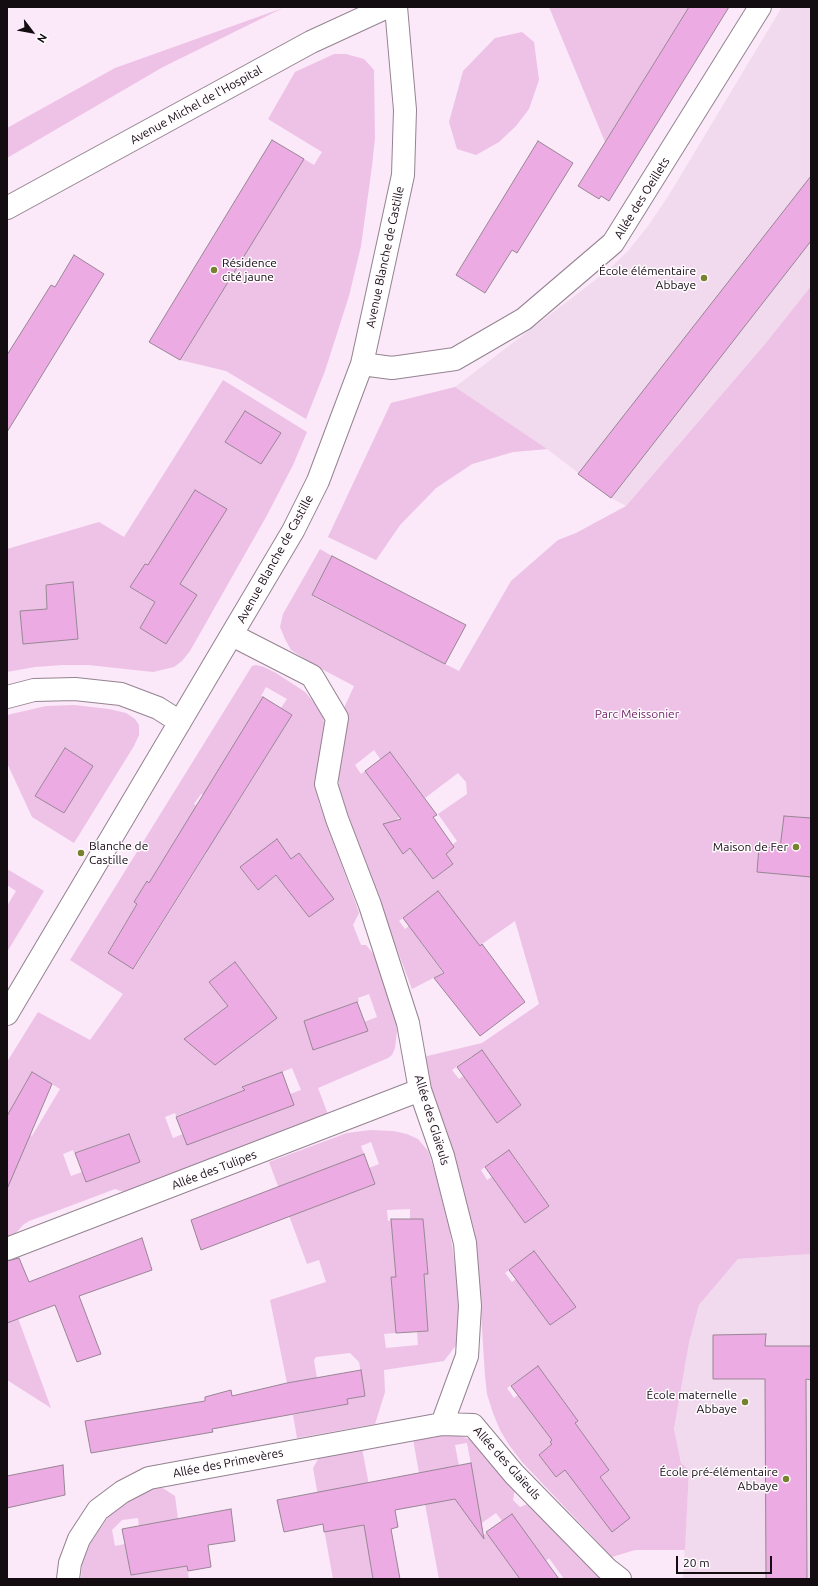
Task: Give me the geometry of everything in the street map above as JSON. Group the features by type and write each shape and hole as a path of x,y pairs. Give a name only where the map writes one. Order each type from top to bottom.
{"street":[{"name":"Avenue Michel de l'Hospital","path":"7,208 311,42 387,7"},
{"name":"Avenue Blanche de Castille","path":"7,1014 293,531 318,481 362,364 403,175 405,110 396,7"},
{"name":"Allée des Oeillets","path":"362,364 392,368 455,359 524,319 613,243 760,7"},
{"name":"Allée des Glaïeuls","path":"232,635 312,676 337,718 326,784 337,819 370,905 408,1023 420,1090 443,1156 465,1243 470,1306 467,1356 442,1424 473,1424 514,1474 607,1569 620,1579"},
{"path":"7,696 34,690 75,689 121,694 158,708 180,722"},
{"name":"Allée des Tulipes","path":"7,1249 420,1090"},
{"name":"Allée des Primevères","path":"68,1579 70,1563 79,1539 98,1510 122,1492 149,1478 442,1424"}],"shaded area":[{"name":"École élémentaire Abbaye","path":"782,7 811,7 811,286 765,344 626,506 611,498 547,449 513,452 472,464 436,488 400,525 376,560 328,537 391,403 455,387 607,271 628,251 648,226 667,198"},
{"name":"École maternelle Abbaye","path":"811,1254 811,1579 683,1579 689,1470 681,1463 674,1429 689,1343 699,1305 738,1259"}],"green space":[{"path":"549,7 689,7 605,142"},
{"path":"283,8 163,67 7,158 7,128 115,68"},
{"path":"522,32 534,42 539,80 529,109 516,126 499,142 476,155 457,149 449,122 463,71 495,38"},
{"path":"334,54 346,54 364,59 374,70 375,138 361,246 349,296 325,371 306,419 226,371 180,360 304,159 314,165 322,152 268,119 295,72"},
{"name":"Parc Meissonier","path":"811,286 811,1254 738,1259 699,1305 689,1343 674,1429 681,1463 689,1470 685,1550 635,1550 612,1557 522,1462 500,1430 493,1413 487,1394 485,1376 477,1250 454,1156 431,1093 423,1057 482,1043 539,1004 515,921 469,953 418,907 399,921 405,929 409,926 443,973 412,989 353,833 343,805 339,786 339,763 346,734 344,708 354,686 316,666 291,650 280,627 283,614 320,549 332,556 312,596 459,671 511,581 558,540 576,533 626,506 765,344","holes":["374,750 381,760 390,752 425,798 458,773 466,782 467,794 438,814 457,841 452,845 454,847 446,854 453,864 433,879 425,868 414,845 403,853 395,821 399,817 365,771 361,774 355,765","472,1056 479,1065 488,1059 521,1105 497,1123 463,1076 459,1079 452,1070","501,1156 507,1165 516,1159 549,1206 525,1223 492,1177 487,1180 481,1170","524,1259 576,1307 550,1325 516,1279 512,1282 505,1273","527,1374 535,1383 545,1376 578,1421 575,1423 609,1470 600,1477 607,1487 588,1501 581,1492 568,1467 556,1477 539,1455 552,1444 550,1442 552,1440 518,1395 514,1398 507,1388"]},
{"path":"223,380 307,432 293,465 266,517 190,651 182,661 174,667 153,672 88,665 63,665 35,667 7,672 7,549 99,522 124,537","holes":["245,411 280,433 261,464 225,442","195,490 226,509 169,531","146,564 196,595 166,644 140,628 155,602 130,587","73,582 78,639 23,644 20,611 47,609 46,585"]},
{"path":"455,387 547,449 513,452 472,464 436,488 400,525 376,560 328,537 391,403"},
{"path":"256,665 264,667 305,692 320,709 323,717 325,728 316,782 319,803 359,913 353,925 361,945 366,945 376,957 395,1008 397,1031 395,1048 392,1055 318,1088 329,1117 127,1193 115,1189 29,1221 15,1234 7,1237 7,1121 32,1136 60,1089 32,1072 7,1116 7,1062 38,1012 90,1040 123,994 70,960 252,666","holes":["266,687 287,699 281,708 292,715 232,812 214,817 194,804 201,794 204,795 263,697 261,696","179,835 207,852 134,969 108,952 137,904 134,902 146,882 149,883","277,840 291,859 299,853 333,899 309,917 277,875 257,890 244,872 264,858","235,962 269,1008 266,1026 232,1052 228,1006 209,982","369,994 377,1017 364,1022 368,1031 313,1050 304,1021 359,1001 358,998","292,1068 301,1090 187,1144 183,1134 173,1138 165,1117 175,1113 176,1116 282,1076 282,1072","128,1134 140,1162 82,1172 71,1176 63,1154 73,1150 74,1153"]},
{"path":"74,705 109,709 126,713 135,719 139,725 139,735 134,746 74,843 32,817 7,763 7,715 46,706","holes":["65,748 93,766 64,813 35,796"]},
{"path":"7,869 44,891 7,952 7,906 16,891 7,885"},
{"path":"370,1130 393,1131 407,1134 418,1139 428,1151 438,1181 449,1225 456,1272 460,1340 444,1361 384,1370 385,1392 375,1424 297,1438 293,1415 348,1404 347,1399 365,1395 359,1362 350,1353 316,1357 314,1360 317,1378 287,1383 270,1300 326,1282 319,1260 307,1264 269,1162 347,1133","holes":["371,1142 379,1164 369,1168 375,1184 301,1212 364,1154 361,1146","410,1209 410,1219 423,1219 428,1274 424,1274 428,1331 417,1332 418,1345 386,1348 384,1334 396,1333 391,1277 396,1277 391,1220 388,1221 387,1210"]},
{"path":"18,1318 51,1408 7,1380 7,1323"},
{"path":"438,1434 458,1435 472,1440 515,1489 513,1500 520,1507 530,1503 570,1542 600,1579 564,1579 549,1558 546,1561 512,1515 502,1521 496,1513 476,1527 482,1536 487,1533 520,1579 439,1579 425,1504 474,1480 467,1443 455,1445 459,1466 419,1473 413,1439"},
{"path":"362,1448 383,1560 370,1563 373,1579 333,1579 313,1468 320,1456"},
{"path":"158,1485 175,1496 178,1519 139,1526 138,1518 122,1520 112,1530 115,1546 125,1544 131,1575 187,1566 189,1579 81,1579 82,1564 91,1542 111,1513 127,1500"}],"building":[{"path":"689,7 729,7 609,201 601,196 599,199 578,186"},
{"name":"Résidence cité jaune","path":"272,140 304,159 180,360 149,342"},
{"path":"538,141 573,163 517,253 512,250 485,293 456,275"},
{"path":"811,176 811,241 611,498 578,474"},
{"path":"74,255 104,274 7,432 7,355 51,285 55,287"},
{"path":"245,411 281,433 261,464 225,442"},
{"path":"195,490 227,509 180,584 197,595 166,644 140,628 155,602 130,587 145,564 148,565"},
{"path":"332,556 466,625 445,664 312,595"},
{"path":"73,582 78,639 23,644 20,611 47,609 46,585"},
{"path":"263,697 292,715 133,969 108,953 137,904 134,902 147,881 149,883"},
{"path":"65,748 93,766 64,813 35,796"},
{"path":"390,752 437,815 433,817 454,847 446,854 453,864 433,879 410,848 403,854 383,824 401,819 365,771"},
{"name":"Maison de Fer","path":"784,816 811,818 811,877 757,872 759,847 780,848"},
{"path":"277,839 291,859 299,853 334,899 309,917 276,875 258,890 240,867"},
{"path":"438,891 480,946 482,944 525,1002 480,1036 434,978 444,973 403,918"},
{"path":"235,962 277,1018 215,1065 184,1039 228,1006 209,982"},
{"path":"357,1002 368,1031 313,1050 304,1021"},
{"path":"482,1050 521,1105 497,1123 457,1067"},
{"path":"32,1072 52,1084 7,1189 7,1116"},
{"path":"282,1072 294,1105 187,1145 176,1117 245,1090 242,1087"},
{"path":"129,1134 140,1162 86,1182 75,1153"},
{"path":"509,1150 549,1206 525,1223 485,1167"},
{"path":"364,1154 375,1184 201,1250 191,1220"},
{"path":"391,1219 423,1219 428,1274 424,1274 428,1331 396,1333 391,1277 396,1277"},
{"path":"142,1238 152,1270 79,1296 101,1354 77,1362 55,1305 7,1323 7,1261 19,1258 29,1282"},
{"path":"534,1251 576,1307 550,1325 509,1270"},
{"name":"École pré-élémentaire Abbaye","path":"766,1334 765,1346 811,1346 811,1380 806,1379 807,1579 766,1579 765,1379 713,1379 713,1335"},
{"path":"538,1366 578,1421 575,1423 609,1470 600,1477 630,1518 612,1532 565,1470 556,1477 539,1455 552,1444 550,1442 552,1440 511,1386"},
{"path":"361,1370 365,1396 347,1399 348,1404 212,1429 213,1432 91,1453 85,1421 205,1401 205,1397 231,1390 232,1396 287,1383"},
{"path":"471,1463 484,1539 455,1499 395,1510 398,1527 391,1529 400,1579 373,1579 364,1525 324,1532 323,1524 284,1532 277,1500"},
{"path":"63,1465 65,1495 7,1508 7,1476"},
{"path":"231,1509 235,1541 208,1545 211,1567 188,1571 187,1566 131,1575 122,1529"},
{"path":"512,1514 559,1579 520,1579 486,1532"}],"place":[{"name":"Résidence cité jaune","path":"214,270"},
{"name":"École élémentaire Abbaye","path":"704,278"},
{"name":"Maison de Fer","path":"796,847"},
{"name":"Blanche de Castille","path":"81,853"},
{"name":"École maternelle Abbaye","path":"745,1402"},
{"name":"École pré-élémentaire Abbaye","path":"786,1479"}]}
